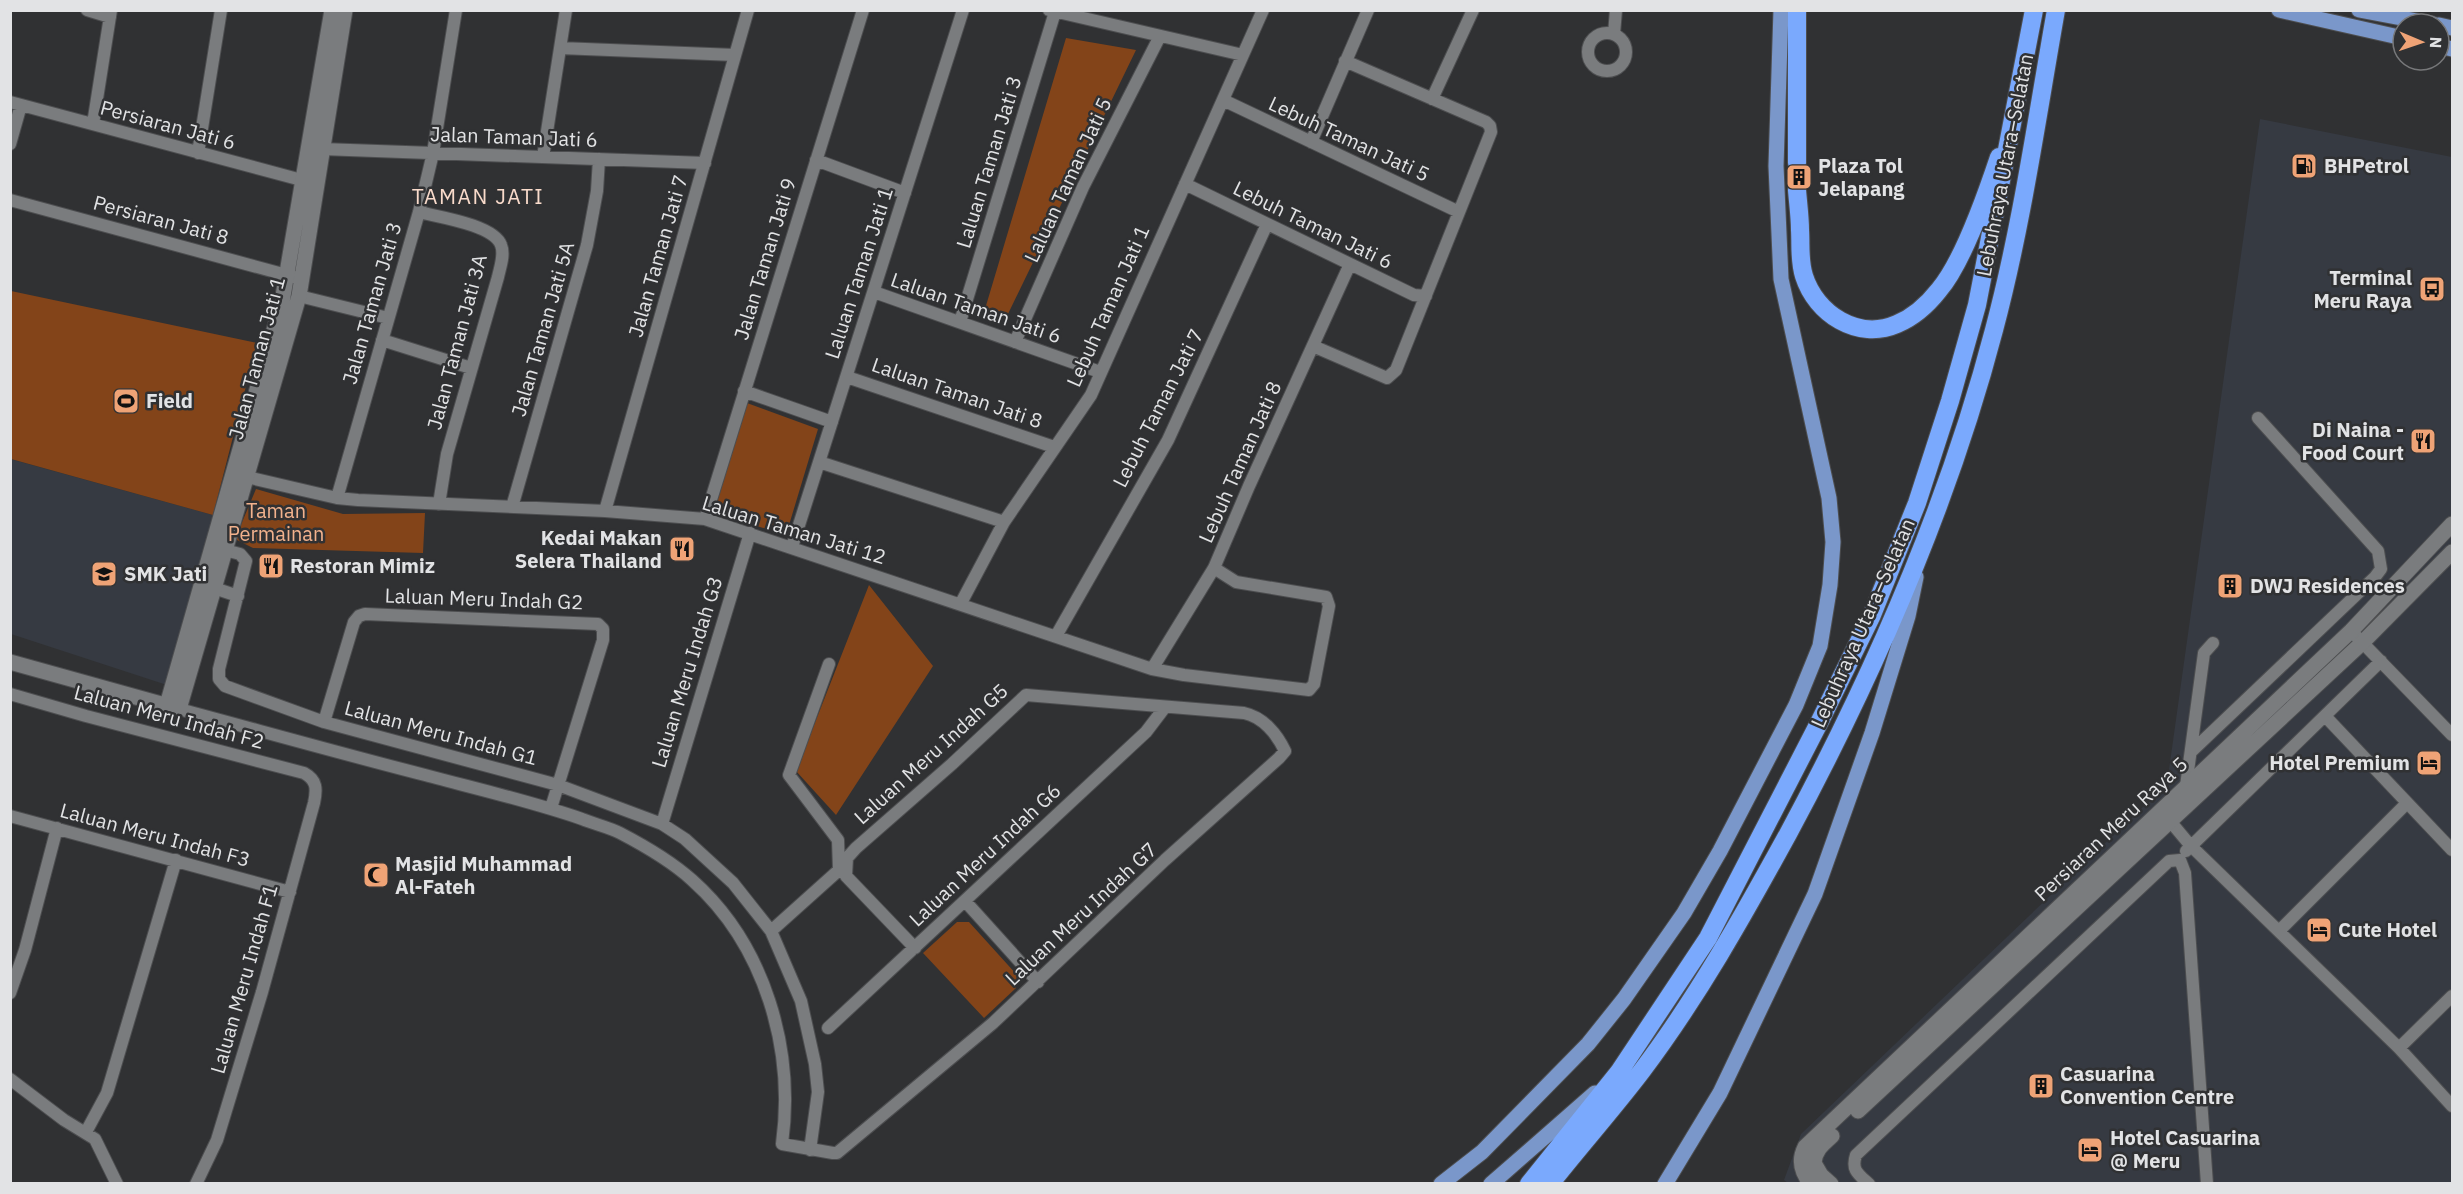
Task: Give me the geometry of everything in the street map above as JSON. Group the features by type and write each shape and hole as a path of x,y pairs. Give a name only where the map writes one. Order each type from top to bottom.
{"highway":[{"path":"1797,10 1797,163"},
{"name":"Lebuhraya Utara–Selatan","path":"1528,1184 1619,1072 1708,938 1872,615 1917,503 1965,350 1989,252 2034,10"},
{"name":"Lebuhraya Utara–Selatan","path":"1550,1184 1641,1071 1697,990 1751,902 1818,778 1919,560 1994,332 2014,245 2056,10"},
{"path":"1797,189 1800,255 1810,291 1821,307 1837,320 1861,329 1897,324 1923,309 1941,289 1957,261 1996,164 2020,90"}],"main road":[{"path":"1441,1184 1482,1152 1588,1044 1624,999 1684,913 1720,851 1796,705 1820,646 1830,585 1833,542 1829,498 1781,279 1776,166 1777,69 1781,10"},
{"path":"2279,10 2391,35"},
{"path":"2359,10 2391,16"},
{"path":"1665,1184 1720,1093 1815,894 1872,733 1902,637 1919,560"},
{"path":"1491,1184 1619,1072"}],"street":[{"path":"87,10 111,14 93,124"},
{"path":"198,153 221,10"},
{"name":"Jalan Taman Jati 1","path":"240,475 282,302 293,277 310,182 332,10"},
{"name":"Jalan Taman Jati 1","path":"310,182 322,149 345,10"},
{"name":"Jalan Taman Jati 3","path":"338,498 419,212 433,153 456,10"},
{"path":"543,157 566,10"},
{"name":"Jalan Taman Jati 7","path":"605,511 748,10"},
{"name":"Jalan Taman Jati 9","path":"705,519 863,10"},
{"name":"Laluan Taman Jati 1","path":"792,548 963,10"},
{"name":"Lebuh Taman Jati 1","path":"961,603 1004,522 1091,395 1263,10"},
{"path":"1311,142 1368,10"},
{"path":"1432,99 1473,10"},
{"path":"1608,10 1610,33 1616,10"},
{"path":"1052,11 1243,55"},
{"name":"Laluan Taman Jati 3","path":"960,322 1052,11"},
{"name":"Laluan Taman Jati 5","path":"1015,342 1083,187 1160,36"},
{"path":"560,48 735,55"},
{"path":"1313,346 1387,378 1396,370 1491,132 1491,126 1486,122 1345,61"},
{"name":"Lebuh Taman Jati 5","path":"1223,100 1459,212"},
{"path":"10,144 16,104"},
{"name":"Persiaran Jati 6","path":"16,104 310,182"},
{"name":"Jalan Taman Jati 6","path":"322,149 705,164"},
{"name":"Jalan Taman Jati 5A","path":"512,507 587,245 597,191 599,159"},
{"path":"816,160 905,193"},
{"name":"Lebuh Taman Jati 6","path":"1185,184 1414,295 1426,296"},
{"name":"Persiaran Jati 8","path":"10,200 293,277"},
{"name":"Jalan Taman Jati 3A","path":"419,212 494,234 501,243 502,257 445,462 439,504"},
{"name":"Lebuh Taman Jati 7","path":"1056,636 1168,440 1267,224"},
{"name":"Lebuh Taman Jati 8","path":"1152,669 1214,568 1350,264"},
{"name":"Jalan Taman Jati 1","path":"173,707 240,475 299,296 293,277"},
{"name":"Laluan Taman Jati 6","path":"873,292 1100,372"},
{"path":"299,296 388,318"},
{"path":"382,340 471,368"},
{"name":"Laluan Taman Jati 8","path":"847,376 1054,447"},
{"path":"744,391 832,422"},
{"path":"2192,751 2367,585 2381,569 2378,551 2258,418"},
{"path":"819,462 1004,522"},
{"name":"Laluan Taman Jati 12","path":"240,475 338,498 605,511 705,519 750,532 1152,669 1306,691 1312,688 1329,606 1326,597 1236,582 1214,568"},
{"name":"Persiaran Meru Raya 5","path":"1807,1163 1805,1147 2351,631 2452,525"},
{"name":"Laluan Meru Indah G3","path":"662,824 750,532"},
{"name":"Jalan Taman Jati 1","path":"173,707 214,588 219,548"},
{"name":"Laluan Meru Indah G1","path":"219,548 240,554 246,561 219,669 219,679 225,686 324,722 558,785 662,824 686,839 719,869 771,931 801,1001 815,1064 818,1092 810,1150"},
{"name":"Persiaran Meru Raya 5","path":"1807,1163 1815,1156 1820,1146 2362,642 2452,552"},
{"path":"214,588 238,596"},
{"name":"Laluan Meru Indah G2","path":"324,722 354,622 359,616 365,614 598,624 603,629 603,640 551,808"},
{"path":"2351,631 2452,735"},
{"path":"2186,786 2204,653 2213,643"},
{"path":"2180,860 2190,845 2381,661"},
{"path":"10,662 551,808"},
{"path":"771,931 839,870 838,840 789,774 829,664"},
{"name":"Laluan Meru Indah F2","path":"10,694 304,773 315,782"},
{"name":"Laluan Meru Indah G5","path":"915,948 846,876 847,858 856,848 1026,695 1165,707"},
{"name":"Laluan Meru Indah G7","path":"551,808 618,832 662,857 693,880 725,917 753,960 774,1014 782,1055 786,1097 782,1144 837,1153 993,1023 1285,751 1258,717 1165,707"},
{"name":"Laluan Meru Indah G6","path":"828,1028 1146,732 1165,707"},
{"path":"2325,716 2452,850"},
{"name":"Laluan Meru Indah F1","path":"196,1184 217,1140 290,892 314,803 315,782"},
{"path":"2280,930 2407,803"},
{"path":"2160,810 2190,845 2399,1048 2452,1106"},
{"name":"Laluan Meru Indah F3","path":"10,816 290,892"},
{"path":"10,993 25,950 57,828"},
{"path":"86,1131 107,1093 176,860"},
{"path":"1869,1184 1855,1173 1853,1164 1856,1155 2169,861 2180,860"},
{"path":"2180,860 2185,873 2207,1184"},
{"path":"965,901 1038,982"},
{"path":"2399,1048 2452,996"},
{"path":"10,1079 64,1120 86,1131 98,1144 117,1184"},
{"path":"1811,1184 1803,1173 1807,1163 1832,1184"}],"shaded area":[{"path":"2260,119 2452,157 2452,1183 1789,1184 1784,1180 1801,1134 2167,784"},
{"name":"SMK Jati","path":"10,459 213,515 170,686 11,634"}],"green space":[{"path":"1066,38 1136,50 1007,316 985,309"},
{"name":"Field","path":"11,291 257,343 213,515 11,459"},
{"path":"747,403 818,429 786,535 721,515 715,495"},
{"name":"Taman Permainan","path":"256,489 343,514 425,513 423,553 253,548 235,539"},
{"path":"869,585 933,666 836,815 796,771"},
{"path":"957,922 969,922 1017,975 1016,988 984,1018 923,953"}],"tunnel":[{"path":"1797,163 1797,190"}],"place":[{"name":"BHPetrol","path":"2304,166"},
{"name":"Plaza Tol Jelapang","path":"1799,177"},
{"name":"Terminal Meru Raya","path":"2432,289"},
{"name":"Field","path":"126,401"},
{"name":"Di Naina - Food Court","path":"2423,441"},
{"name":"Kedai Makan Selera Thailand","path":"682,549"},
{"name":"Restoran Mimiz","path":"271,566"},
{"name":"SMK Jati","path":"104,574"},
{"name":"DWJ Residences","path":"2230,586"},
{"name":"Hotel Premium","path":"2429,763"},
{"name":"Masjid Muhammad Al-Fateh","path":"376,875"},
{"name":"Cute Hotel","path":"2319,930"},
{"name":"Casuarina Convention Centre","path":"2041,1086"},
{"name":"Hotel Casuarina @ Meru","path":"2090,1150"}],"district":[{"name":"TAMAN JATI","path":"478,197"}]}
